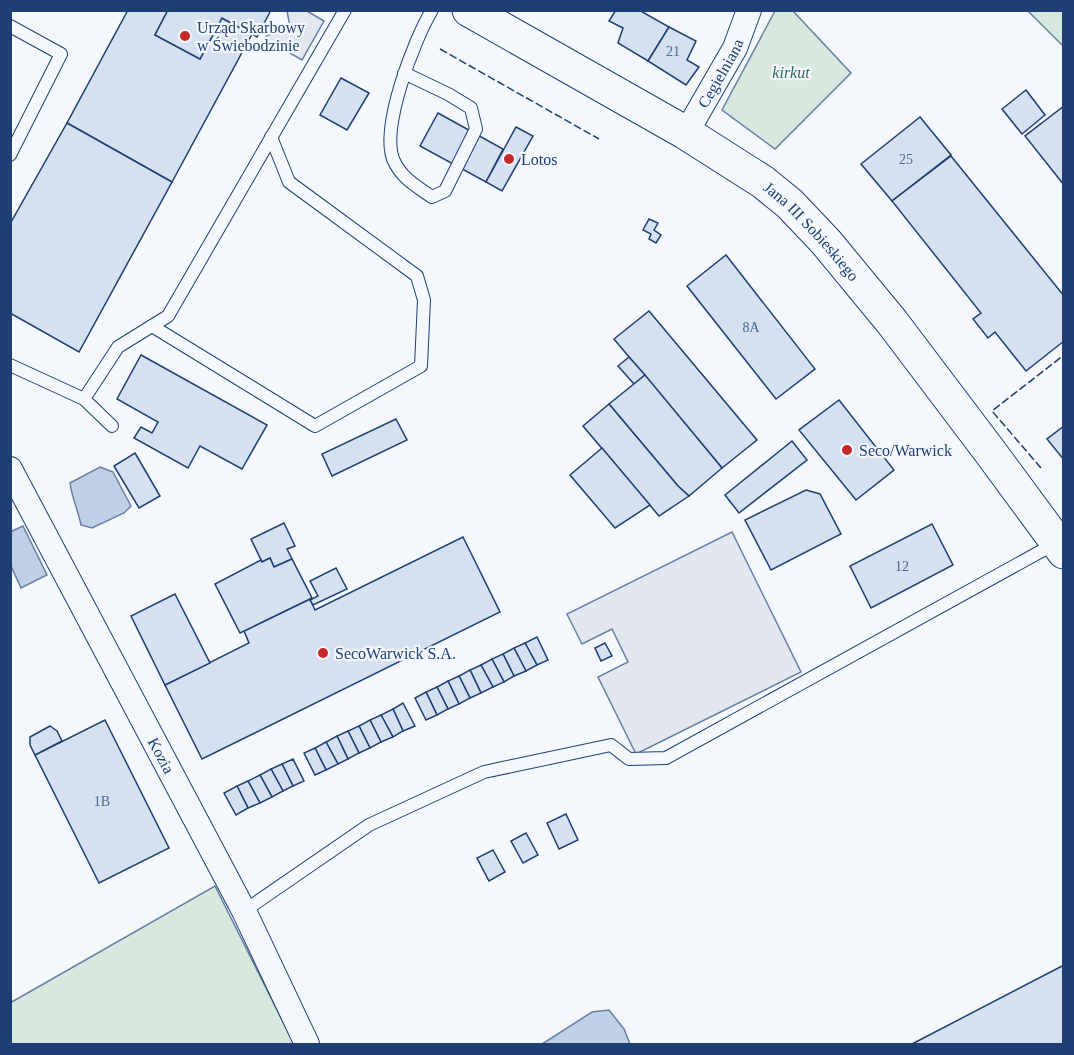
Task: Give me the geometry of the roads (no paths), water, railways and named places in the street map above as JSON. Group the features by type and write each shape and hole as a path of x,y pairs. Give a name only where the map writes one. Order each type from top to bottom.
{"street":[{"name":"Jana III Sobieskiego","path":"469,10 686,133 763,182 790,204 826,242 913,350 1060,548"},
{"name":"Cegielniana","path":"686,133 735,48 749,10"},
{"name":"Kozia","path":"13,479 244,911 307,1044"}],"lane":[{"path":"84,399 118,347 168,316 345,10"},
{"path":"404,73 471,108 476,129 445,191 432,196 405,179 393,158 391,121 404,73 411,53 432,10"},
{"path":"10,26 61,54 10,155"},
{"path":"152,326 315,426 421,366 424,300 417,276 290,182 271,137"},
{"path":"10,365 84,399 112,426"},
{"path":"244,911 369,825 484,772 610,745 629,759 666,758 1060,548"}],"water":[{"path":"100,467 113,472 131,506 124,513 92,528 81,525 70,483"},
{"path":"23,526 47,575 21,588 11,566 10,532"},
{"path":"609,1010 624,1029 630,1044 542,1044 592,1012"}],"place":[{"name":"Urząd Skarbowy w Świebodzinie","path":"185,36"},
{"name":"Lotos","path":"509,159"},
{"name":"Seco/Warwick","path":"847,450"},
{"name":"SecoWarwick S.A.","path":"323,653"}],"park label":[{"name":"kirkut","path":"791,72"}]}
